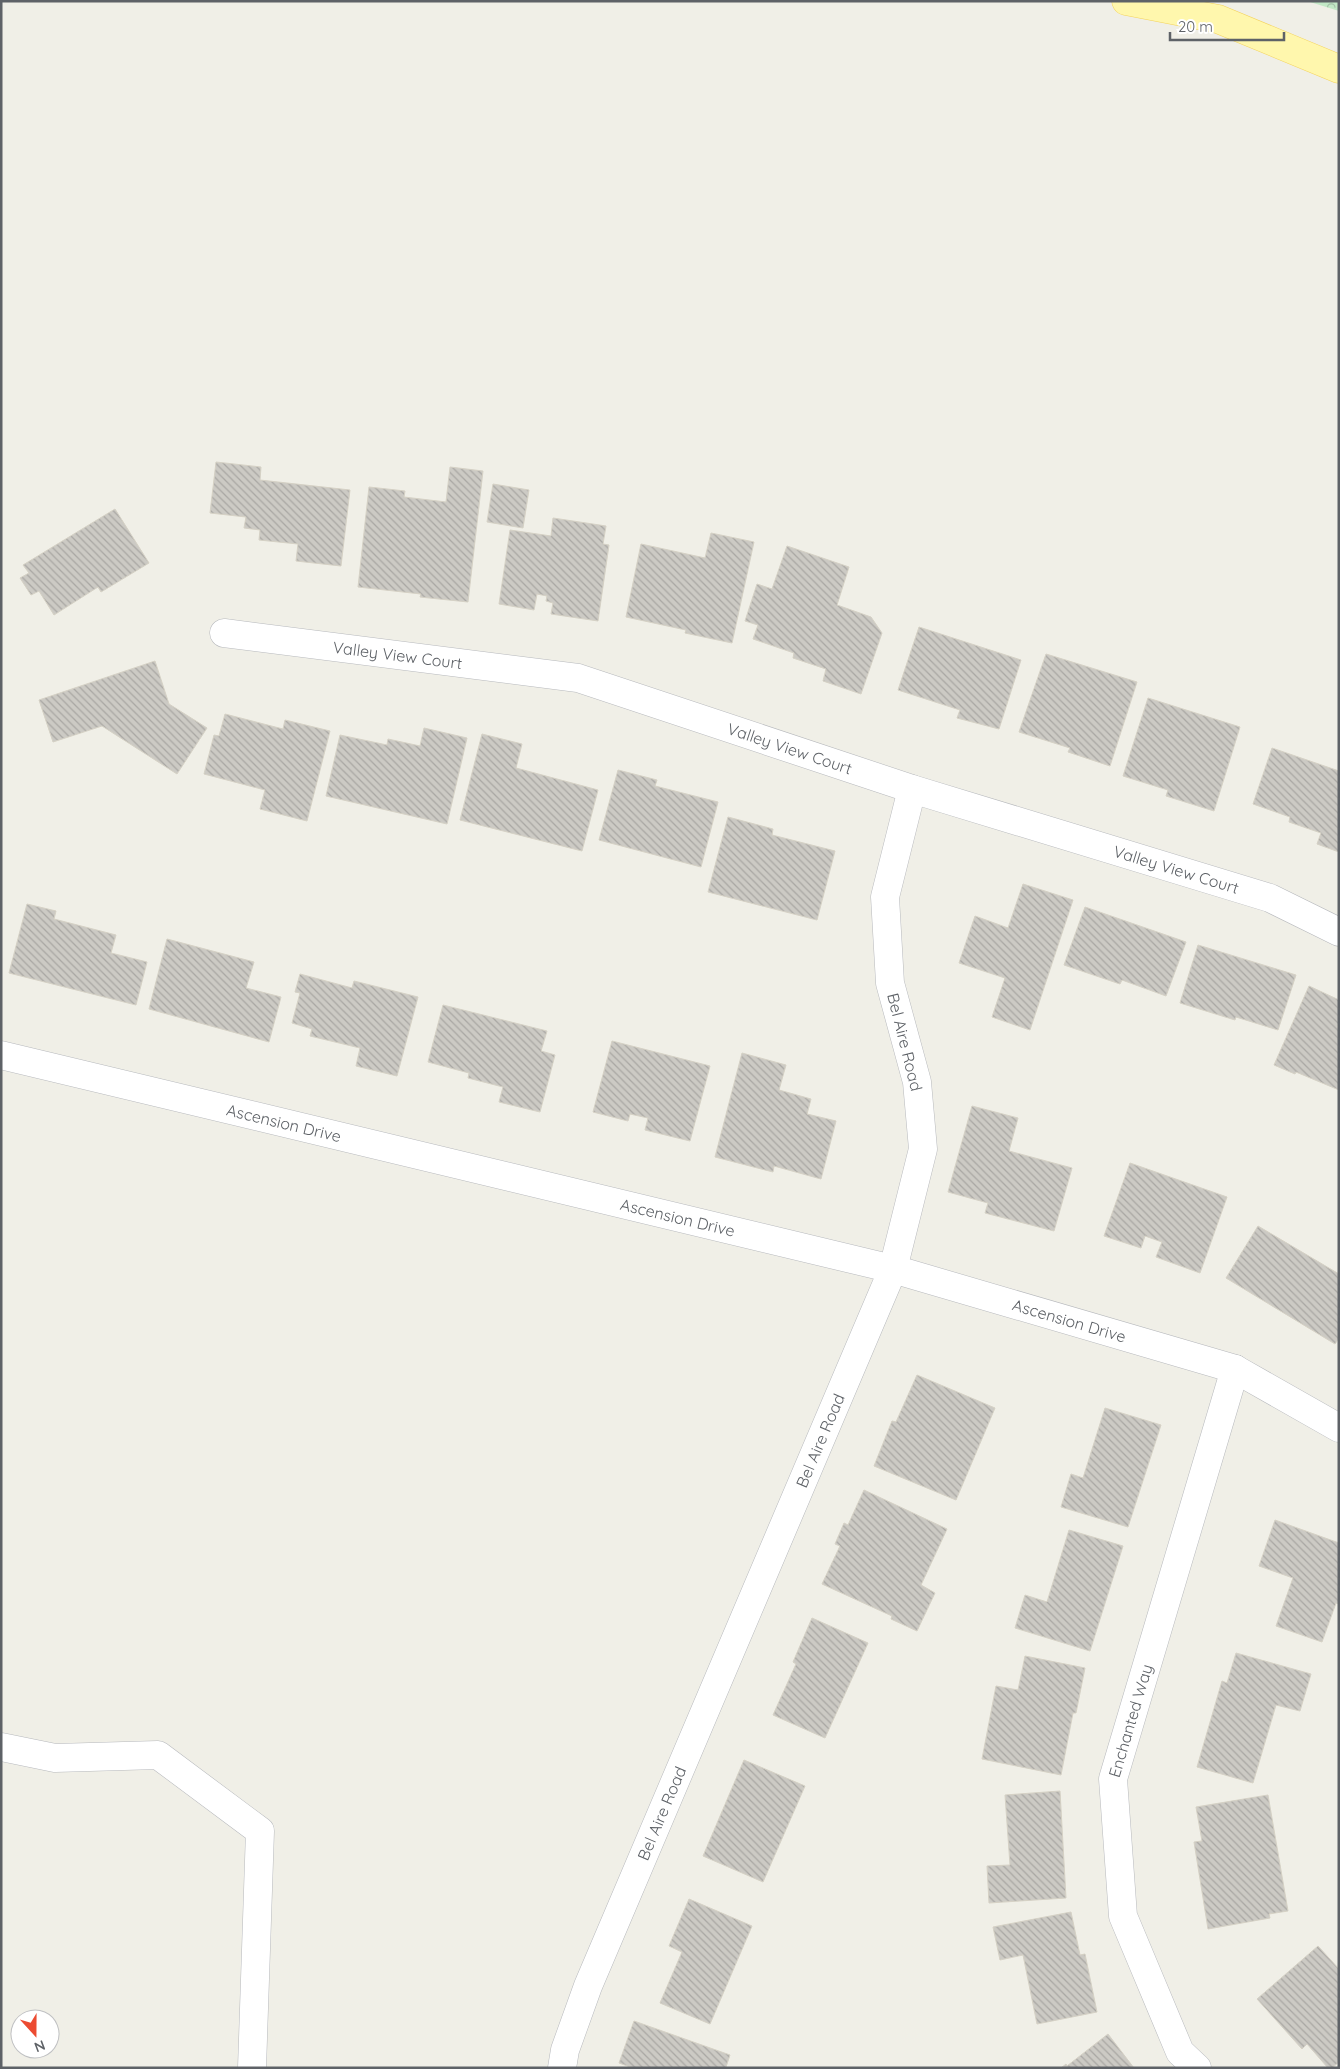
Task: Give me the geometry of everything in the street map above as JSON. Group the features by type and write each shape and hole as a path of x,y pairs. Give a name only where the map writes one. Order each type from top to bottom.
{"main road":[{"path":"1126,1 1218,19 1339,70"}],"street":[{"name":"Valley View Court","path":"224,633 578,678 912,789 1270,898 1339,932"},
{"name":"Bel Aire Road","path":"562,2068 565,2050 588,1986 893,1269 923,1149 917,1082 890,983 884,897 912,789"},
{"name":"Ascension Drive","path":"1,1055 893,1269 1234,1369 1339,1428"},
{"name":"Enchanted Way","path":"1197,2068 1180,2052 1123,1916 1113,1779 1234,1369"},
{"path":"1,1747 55,1758 158,1755 260,1831 252,2068"}],"green space":[{"path":"1339,1 1339,11 1310,2"}],"building":[{"path":"216,462 261,467 260,480 350,490 341,566 296,561 298,544 259,540 260,530 244,528 246,517 210,513"},
{"path":"450,467 483,471 468,602 420,597 421,594 358,587 369,487 405,491 404,497 446,502"},
{"path":"493,484 529,490 523,528 487,522"},
{"path":"115,509 149,563 101,592 98,587 54,615 39,591 31,595 20,578 29,573 23,565"},
{"path":"553,518 606,526 603,544 609,545 598,621 551,614 553,603 546,601 547,596 537,594 534,610 499,604 510,530 551,536"},
{"path":"711,533 754,542 732,643 685,633 686,630 626,617 641,544 705,558"},
{"path":"787,546 849,567 837,605 871,617 882,633 861,694 823,681 826,669 793,658 794,653 753,639 758,625 745,621 757,584 772,589"},
{"path":"919,627 1021,660 999,729 957,718 960,710 898,690"},
{"path":"1046,654 1137,682 1110,766 1068,752 1070,748 1019,732"},
{"path":"155,661 169,704 207,728 177,774 102,726 53,742 39,700"},
{"path":"1148,698 1240,727 1214,811 1166,796 1168,790 1123,776"},
{"path":"225,714 283,729 285,720 330,731 307,821 260,809 265,790 204,774 214,735 219,736"},
{"path":"424,728 467,738 447,824 326,796 340,735 387,745 388,739 420,746"},
{"path":"482,734 522,744 516,768 598,790 582,851 460,820"},
{"path":"1272,748 1339,771 1339,852 1317,844 1321,833 1289,822 1290,817 1253,804"},
{"path":"618,770 657,780 655,786 718,802 701,867 599,840"},
{"path":"728,817 773,829 772,835 835,851 817,920 708,892"},
{"path":"1023,884 1073,900 1030,1030 992,1017 1005,978 959,963 975,916 1008,928"},
{"path":"27,904 56,911 54,919 116,935 111,953 147,962 136,1005 9,973"},
{"path":"1085,907 1186,942 1166,996 1122,980 1120,984 1064,965"},
{"path":"167,939 254,962 246,988 281,997 269,1042 149,1009"},
{"path":"1198,945 1296,975 1278,1030 1236,1017 1235,1020 1180,1003"},
{"path":"300,974 352,988 354,981 418,997 397,1076 356,1066 360,1048 310,1036 312,1029 292,1023 300,993 295,992"},
{"path":"1309,986 1339,1000 1339,1021 1337,1027 1339,1028 1339,1090 1274,1065"},
{"path":"443,1005 547,1031 541,1051 555,1055 540,1112 499,1102 503,1087 468,1078 469,1073 428,1062"},
{"path":"612,1041 710,1066 690,1141 645,1130 648,1118 630,1114 628,1121 593,1112"},
{"path":"742,1053 786,1065 779,1090 811,1099 807,1114 836,1121 821,1179 774,1166 773,1172 715,1157"},
{"path":"972,1106 1018,1118 1009,1151 1072,1168 1054,1231 985,1213 988,1203 948,1192"},
{"path":"1130,1163 1227,1197 1200,1273 1156,1257 1162,1242 1145,1236 1141,1248 1104,1236"},
{"path":"1258,1226 1339,1274 1339,1338 1335,1344 1226,1278"},
{"path":"917,1375 995,1408 956,1500 874,1466 892,1421 896,1422"},
{"path":"1105,1408 1161,1425 1128,1527 1061,1507 1071,1474 1083,1478"},
{"path":"864,1490 947,1529 921,1585 935,1593 917,1631 891,1619 892,1616 822,1584 840,1546 835,1544 844,1523 848,1525"},
{"path":"1275,1520 1339,1543 1339,1604 1336,1603 1322,1642 1276,1626 1293,1578 1259,1566"},
{"path":"1069,1530 1123,1546 1090,1651 1015,1628 1025,1595 1047,1602"},
{"path":"812,1618 868,1643 825,1738 773,1715 796,1664 793,1662"},
{"path":"1236,1653 1311,1674 1300,1711 1276,1705 1253,1783 1197,1767 1222,1681 1227,1683"},
{"path":"1025,1656 1085,1668 1076,1713 1073,1713 1061,1775 982,1759 996,1686 1018,1690"},
{"path":"744,1760 805,1786 763,1882 703,1856"},
{"path":"1060,1791 1066,1898 989,1903 987,1866 1010,1865 1005,1795"},
{"path":"1268,1795 1288,1911 1269,1914 1270,1918 1208,1929 1194,1842 1202,1841 1196,1807"},
{"path":"689,1899 752,1926 710,2024 660,2003 682,1952 669,1946"},
{"path":"1071,1912 1080,1955 1085,1954 1097,2012 1037,2024 1023,1955 1000,1960 993,1927"},
{"path":"1318,1946 1339,1969 1339,2062 1332,2068 1328,2068 1307,2044 1302,2049 1257,1999"},
{"path":"634,2021 730,2055 726,2067 729,2068 633,2068 619,2063"},
{"path":"1108,2034 1134,2068 1061,2068 1066,2064 1067,2066"}]}
